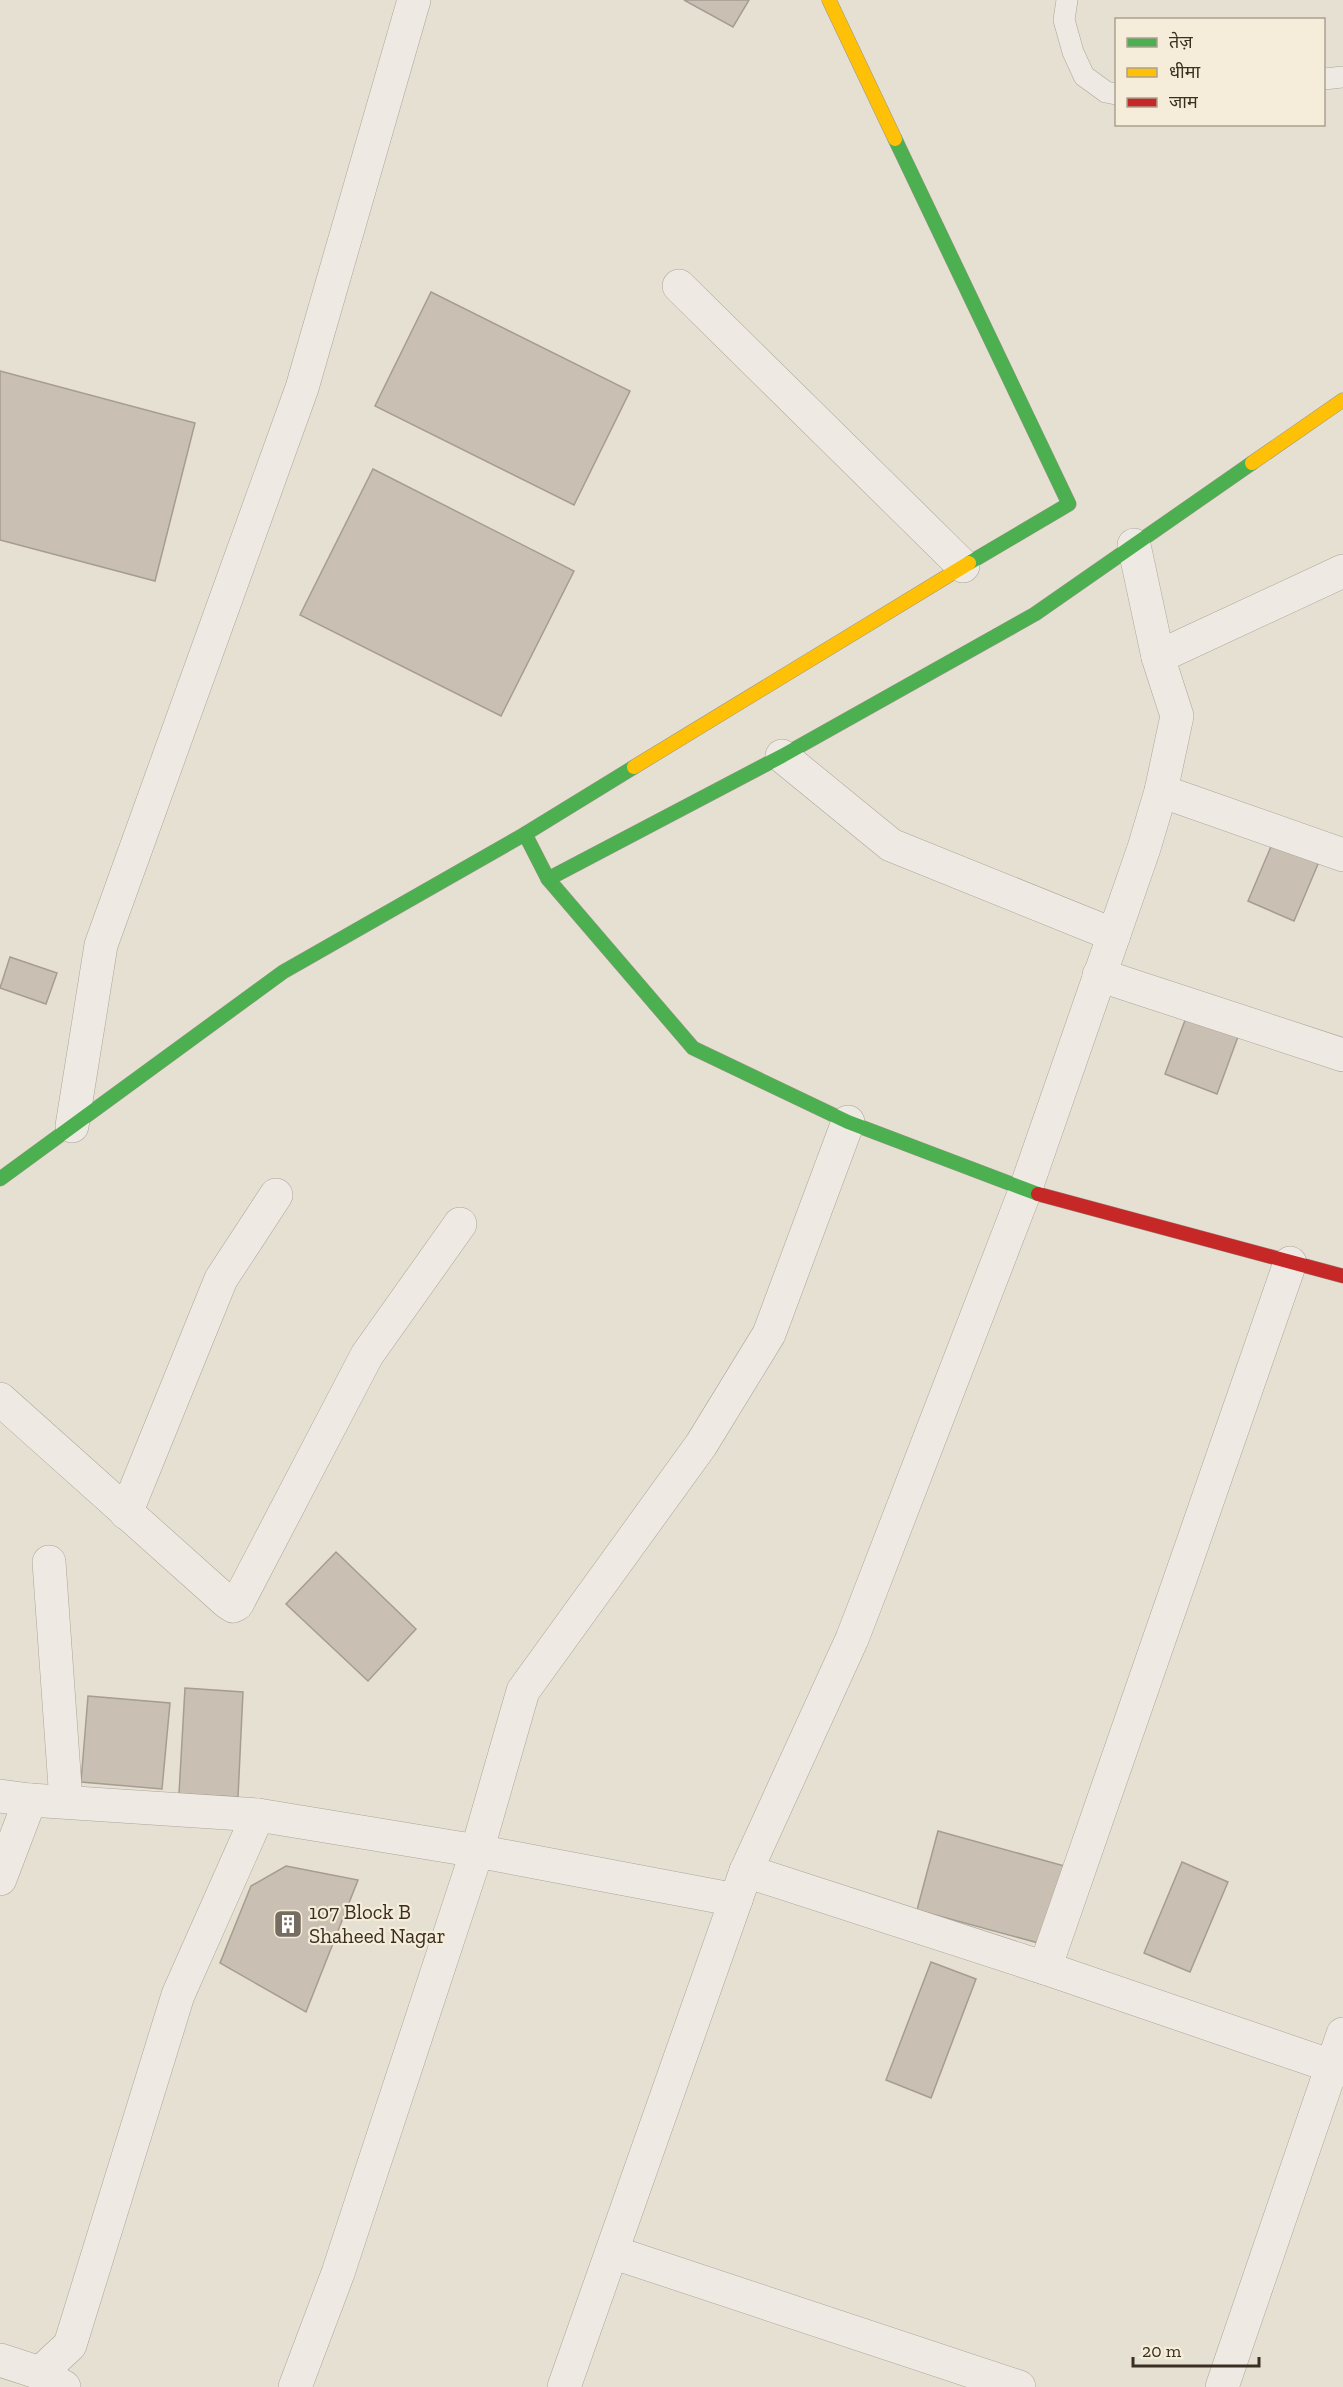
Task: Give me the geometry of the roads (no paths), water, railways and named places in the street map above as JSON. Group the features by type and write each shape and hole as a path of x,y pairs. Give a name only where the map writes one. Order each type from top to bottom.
{"street":[{"path":"72,1126 101,945 302,388 414,0"},
{"path":"0,1179 282,972 525,834 963,566 1069,504 829,0"},
{"path":"679,286 963,566"},
{"path":"548,879 782,756 1035,614 1343,400"},
{"path":"564,2387 741,1886 852,1639 1025,1191 1114,935 1161,791 1177,716 1158,657 1134,545"},
{"path":"1158,657 1343,571"},
{"path":"782,756 891,845 1114,935"},
{"path":"1161,791 1343,855"},
{"path":"525,834 548,879 693,1048 848,1122 1025,1191 1343,1276"},
{"path":"1099,975 1343,1054"},
{"path":"295,2387 338,2273 477,1851 523,1692 701,1445 769,1334 848,1122"},
{"path":"126,1513 222,1279 276,1195"},
{"path":"0,1399 227,1602 237,1604 367,1355 460,1224"},
{"path":"1045,1968 1290,1263"},
{"path":"49,1562 66,1801"},
{"path":"0,1880 15,1798 258,1815 477,1851 741,1886 1045,1968 1337,2068"},
{"path":"0,2360 52,2380 70,2345 178,1995 258,1815"},
{"path":"1222,2387 1337,2068 1343,2034"},
{"path":"612,2252 1020,2387"}],"lane":[{"path":"1067,0 1064,20 1073,52 1084,76 1106,92 1115,94"},
{"path":"1325,79 1343,77"}],"place":[{"name":"107 Block B Shaheed Nagar","path":"288,1924"}]}
